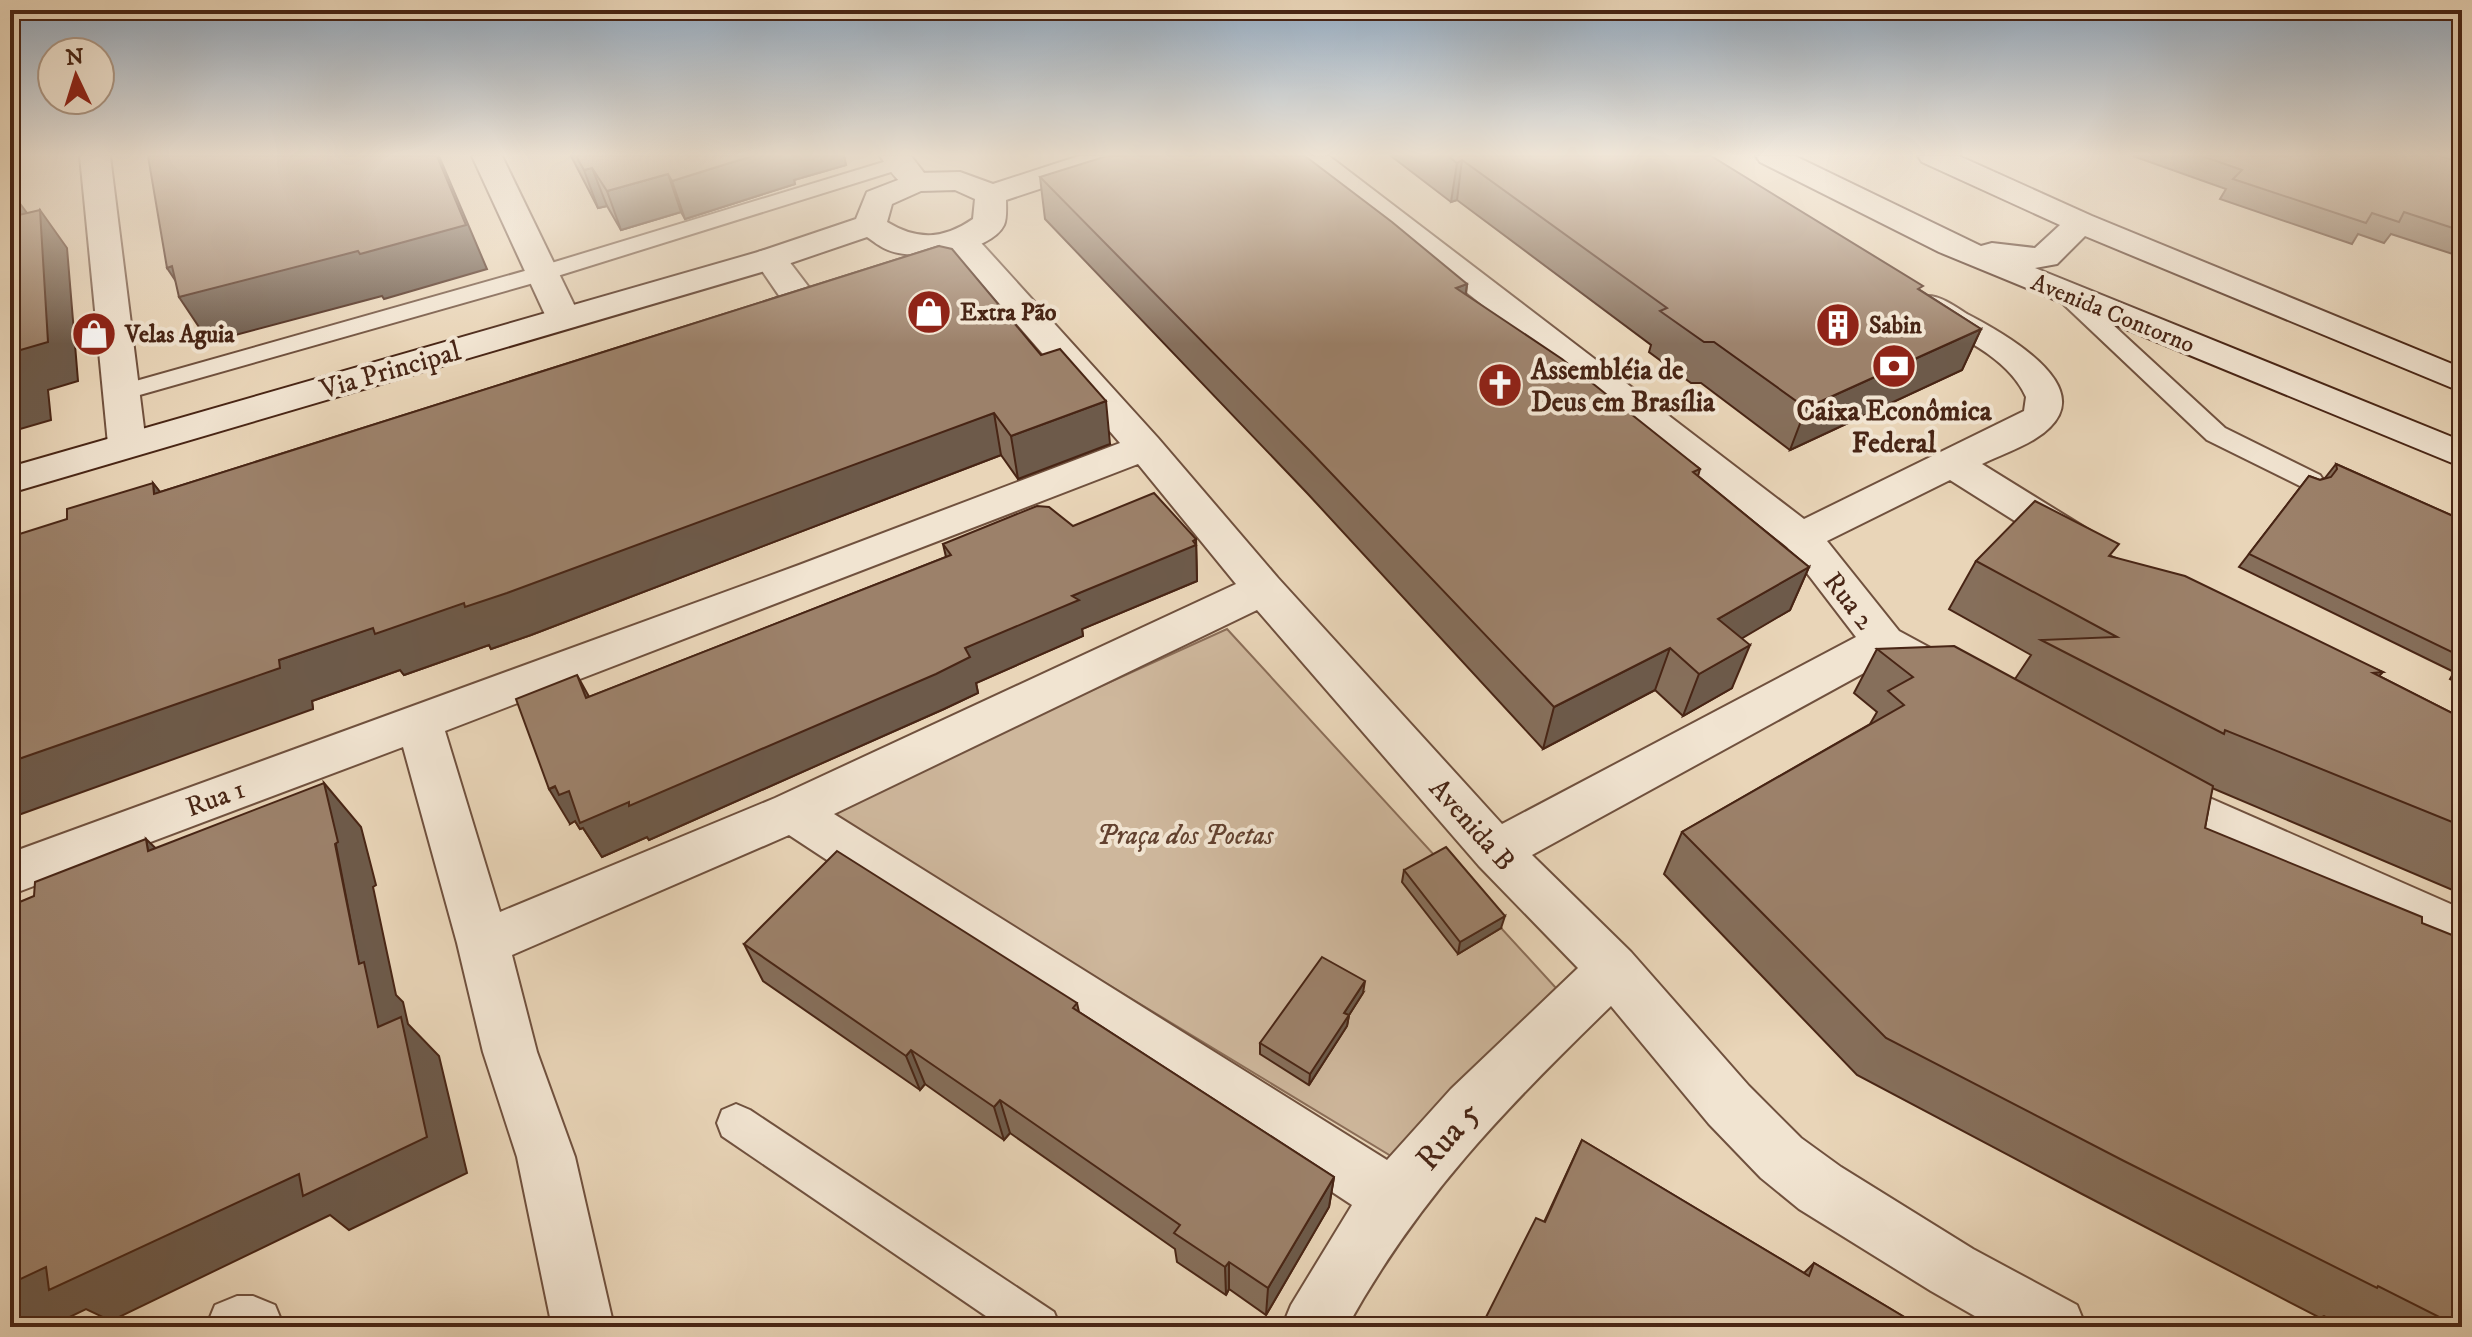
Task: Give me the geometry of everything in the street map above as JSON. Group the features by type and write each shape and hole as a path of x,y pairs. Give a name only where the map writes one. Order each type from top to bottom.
{"street":[{"path":"102,218 127,444"},
{"path":"517,218 564,319"},
{"path":"872,218 870,225 898,243 946,244 962,241 989,223 989,218"},
{"name":"Rua 2","path":"1390,218 1801,537 1884,642 1982,697"},
{"name":"Avenida Contorno","path":"1896,218 1950,245 2066,294 2462,455"},
{"path":"2071,218 2462,381"},
{"path":"1950,245 2026,259 2045,257 2081,223"},
{"name":"Via Principal","path":"10,480 770,259 870,225"},
{"name":"Avenida B","path":"962,241 1145,447 1263,589 1496,851 1613,969 1729,1105 1781,1158 1820,1188 1952,1270 2055,1327"},
{"path":"718,330 797,302 797,294 770,259"},
{"path":"1801,537 2034,422 2043,412 2044,400 2038,380 2025,365 1898,288"},
{"name":"Rua 1","path":"10,874 814,575 1145,447"},
{"path":"1950,462 2109,559"},
{"path":"483,943 792,812 1263,589"},
{"path":"1496,851 1884,642"},
{"path":"419,721 483,943 510,1052 546,1157 583,1327"},
{"path":"2116,772 2215,824 2462,933"},
{"path":"792,812 1394,1198"},
{"name":"Rua 5","path":"1313,1327 1354,1256 1394,1198 1486,1091 1613,969"},
{"path":"237,1327 253,1327"}],"lane":[{"path":"120,393 729,218"},
{"path":"2066,294 2216,434 2311,481"},
{"path":"736,1123 1039,1327"}],"green space":[{"name":"Praça dos Poetas","path":"1227,629 1556,988 1391,1156 823,812"}],"building":[{"path":"10,218 41,218 48,342 17,351 19,381 10,383"},
{"path":"159,218 463,218 466,225 179,297 172,266 167,268"},
{"path":"1081,218 1387,218 1467,284 1456,288 1562,359 1700,469 1693,472 1809,567 1718,619 1750,645 1699,674 1670,648 1554,707 1309,450"},
{"path":"1543,218 1813,218 1923,286 1918,289 1981,329 1806,408 1714,342 1704,342 1660,311 1667,308"},
{"path":"2424,218 2462,218 2462,231"},
{"path":"939,246 952,249 1041,355 1060,349 1106,401 1011,436 994,413 507,593 465,607 464,603 375,634 373,628 279,660 280,668 10,762 10,537 67,519 67,509 153,483 154,494"},
{"path":"2336,464 2462,520 2462,657 2249,554 2309,476 2320,480 2331,477 2337,469"},
{"path":"1154,493 1196,539 1193,541 1196,545 1072,596 1079,600 965,648 970,657 936,674 629,806 629,802 580,823 569,791 559,795 555,786 549,789 516,699 577,675 586,698 951,555 943,544 1037,506 1049,507 1073,526"},
{"path":"2035,501 2119,544 2109,556 2185,576 2383,672 2373,673 2462,718 2462,826 2225,730 2224,734 2041,640 2117,637 1976,561"},
{"path":"1954,646 2213,786 2205,828 2422,917 2422,923 2462,939 2462,1327 2377,1288 1886,1038 1682,832 1904,705 1888,691 1913,677 1877,649"},
{"path":"324,783 338,842 335,844 359,964 364,962 378,1027 401,1017 427,1137 303,1196 299,1174 49,1290 46,1267 10,1284 10,906 34,896 35,882 146,839 148,851"},
{"path":"1446,847 1505,916 1460,942 1404,870"},
{"path":"837,851 1077,1003 1073,1008 1334,1177 1268,1288 1229,1262 1225,1267 1174,1233 1180,1225 1000,1100 994,1107 911,1050 906,1056 744,944"},
{"path":"1322,957 1365,981 1344,1013 1349,1015 1310,1074 1260,1043"},
{"path":"1582,1140 1809,1276 1814,1263 1921,1327 1481,1327 1536,1218 1545,1222"}],"place":[{"name":"Extra Pão","path":"929,312"},
{"name":"Sabin","path":"1838,325"},
{"name":"Velas Aguia","path":"94,334"},
{"name":"Caixa Econômica Federal","path":"1894,366"},
{"name":"Assembléia de Deus em Brasília","path":"1500,385"}]}
